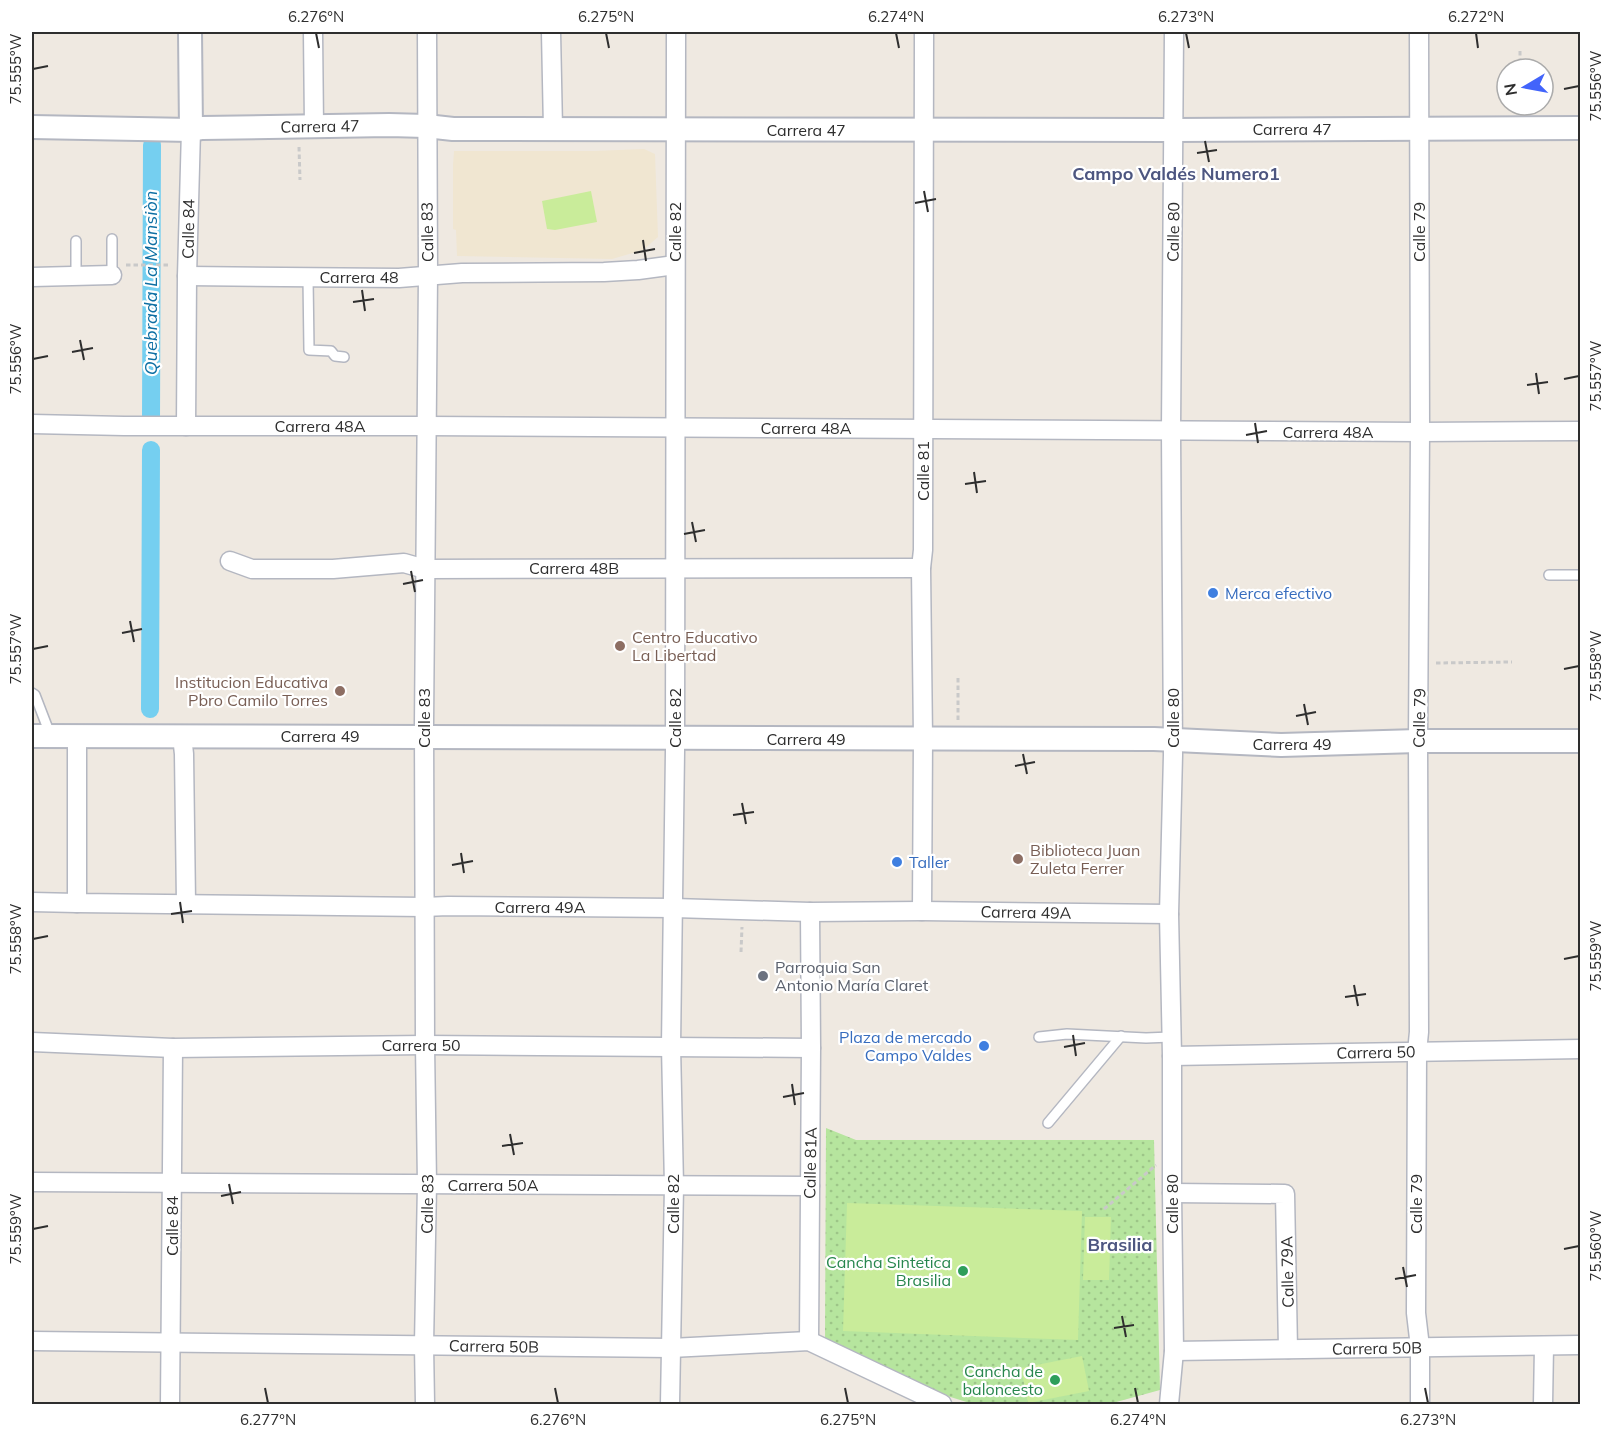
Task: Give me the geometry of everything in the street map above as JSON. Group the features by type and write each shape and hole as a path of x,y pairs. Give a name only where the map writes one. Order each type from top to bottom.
{"street":[{"name":"Calle 84","path":"186,426 190,32"},
{"path":"306,127 313,32"},
{"name":"Calle 83","path":"425,1404 427,1184 424,737 428,275 427,32"},
{"path":"551,32 553,129"},
{"name":"Calle 82","path":"670,1404 674,1186 671,1046 675,738 676,32"},
{"name":"Calle 81","path":"922,911 924,32"},
{"name":"Calle 80","path":"1165,1402 1174,1351 1172,1056 1168,914 1173,740 1171,430 1174,32"},
{"name":"Calle 79","path":"1419,32 1419,1032 1416,1313 1420,1347 1420,1404"},
{"name":"Carrera 47","path":"32,127 190,130 389,125 453,129 1581,128"},
{"name":"Carrera 48","path":"187,276 399,278 462,273 604,272 675,265"},
{"path":"32,277 112,275"},
{"name":"Carrera 48A","path":"32,424 1581,431"},
{"name":"Carrera 48B","path":"230,561 252,569 333,569 404,563 425,568 921,568"},
{"name":"Carrera 49","path":"41,736 1173,740 1281,745 1418,741 1581,741"},
{"path":"77,736 77,903"},
{"path":"182,736 186,903"},
{"name":"Carrera 49A","path":"32,902 1168,914"},
{"name":"Calle 81A","path":"809,1341 810,912"},
{"name":"Carrera 50","path":"32,1042 173,1048 425,1045 811,1048"},
{"name":"Calle 84","path":"170,1404 173,1048"},
{"name":"Carrera 50","path":"1172,1056 1581,1049"},
{"name":"Carrera 50A","path":"32,1182 810,1186"},
{"name":"Calle 79A","path":"1172,1192 1285,1194 1288,1349"},
{"name":"Carrera 50B","path":"32,1341 671,1348 809,1341 942,1404"},
{"name":"Carrera 50B","path":"1174,1351 1581,1345"},
{"path":"1544,1346 1544,1404"}],"lane":[{"path":"112,239 112,275"},
{"path":"76,241 76,276"},
{"path":"308,278 309,350 331,351 335,357 344,357"},
{"path":"1549,575 1581,574"},
{"path":"32,693 35,695 41,736"},
{"path":"1039,1037 1067,1034 1171,1037"},
{"path":"1048,1123 1121,1036"}],"path":[{"path":"1520,51 1520,57"},
{"path":"300,180 306,127"},
{"path":"140,265 166,265"},
{"path":"1436,663 1512,662"},
{"path":"958,676 958,725"},
{"path":"741,952 742,910"},
{"path":"1104,1209 1160,1162 1172,1142"}],"shaded area":[{"path":"644,149 655,154 658,237 643,250 612,259 457,256 456,230 453,229 454,151"}],"green space":[{"path":"591,191 597,222 555,230 547,229 542,201"},
{"path":"826,1128 856,1140 1154,1140 1160,1390 1109,1404 973,1404 912,1385 825,1345"},
{"name":"Cancha Sintetica Brasilia","path":"847,1203 1082,1211 1078,1340 843,1331"},
{"path":"1085,1217 1111,1217 1109,1280 1083,1280"},
{"name":"Cancha de baloncesto","path":"1082,1356 1089,1391 1028,1403 1021,1368"}],"waterway":[{"name":"Quebrada La Mansiòn","path":"151,421 152,145"},
{"name":"Quebrada La Mansiòn","path":"150,709 151,450"}],"place":[{"name":"Merca efectivo","path":"1213,593"},
{"name":"Centro Educativo La Libertad","path":"620,646"},
{"name":"Institucion Educativa Pbro Camilo Torres","path":"340,691"},
{"name":"Biblioteca Juan Zuleta Ferrer","path":"1018,859"},
{"name":"Taller","path":"897,862"},
{"name":"Parroquia San Antonio María Claret","path":"763,976"},
{"name":"Plaza de mercado Campo Valdes","path":"984,1046"},
{"name":"Cancha Sintetica Brasilia","path":"963,1271"},
{"name":"Cancha de baloncesto","path":"1055,1380"}],"district":[{"name":"Campo Valdés Numero1","path":"1176,174"},
{"name":"Brasilia","path":"1120,1245"}]}
